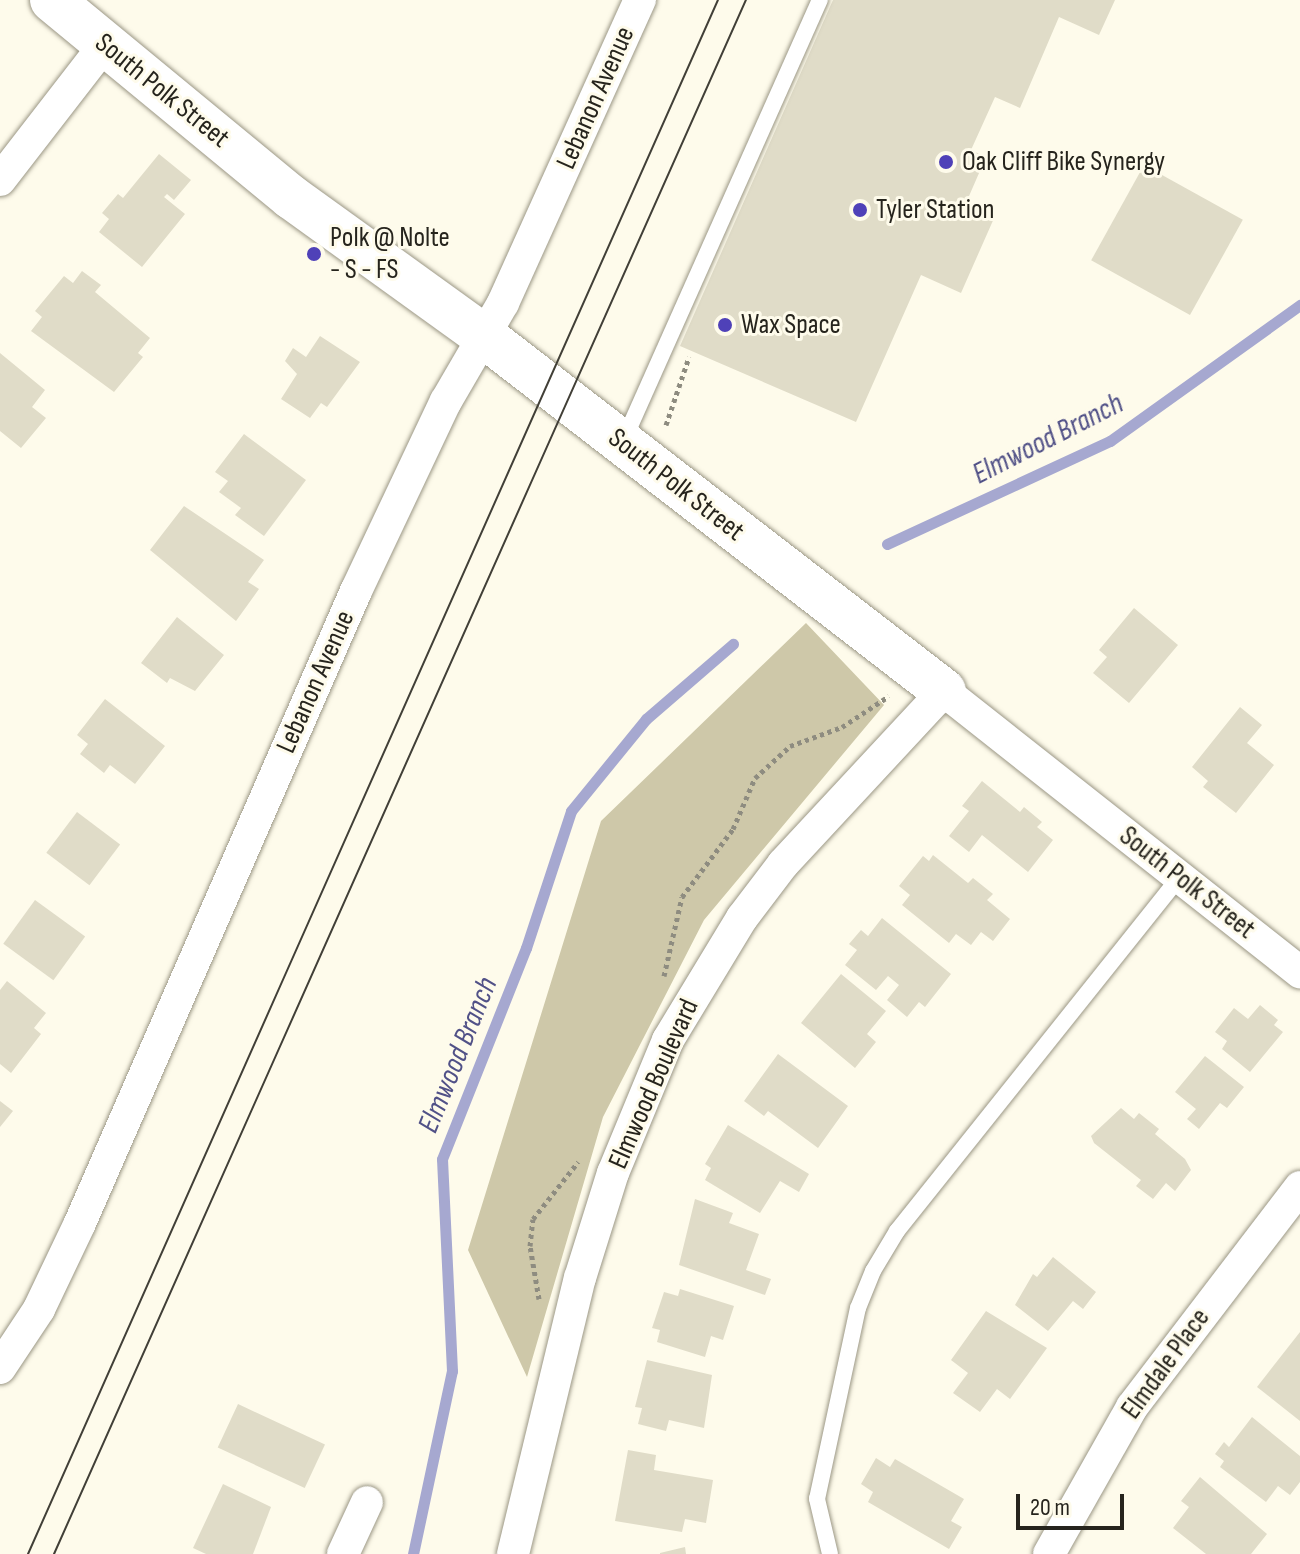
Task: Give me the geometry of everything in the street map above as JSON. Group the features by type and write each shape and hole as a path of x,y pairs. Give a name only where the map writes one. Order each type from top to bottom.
{"street":[{"name":"South Polk Street","path":"52,0 291,197 484,336 944,691 1300,972"},
{"name":"Lebanon Avenue","path":"0,1368 39,1309 80,1223 356,591 446,401 484,336 640,0"},
{"path":"0,180 105,44"},
{"name":"Elmwood Boulevard","path":"513,1554 580,1278 613,1173 668,1040 742,918 783,864 944,691"},
{"name":"Elmdale Place","path":"1049,1554 1132,1407 1300,1187"},
{"path":"343,1554 367,1502"}],"lane":[{"path":"622,444 820,0"},
{"path":"830,1554 817,1499 858,1308 873,1271 897,1231 1180,877"}],"path":[{"path":"664,430 692,360 687,349"}],"shaded area":[{"path":"806,623 884,705 704,920 603,1117 527,1377 468,1250 601,821"}],"building":[{"name":"Tyler Station","path":"833,0 1115,0 1099,35 1059,17 1020,108 995,97 971,150 986,157 966,203 995,216 961,293 921,275 856,422 680,346"},
{"path":"159,154 191,180 174,200 167,194 164,197 185,214 142,267 99,232 109,219 102,213 118,194 123,198"},
{"path":"1144,165 1243,220 1190,315 1091,260"},
{"path":"82,271 101,285 95,292 150,338 138,353 143,357 114,392 31,331 42,317 35,311 64,276 73,283"},
{"path":"320,336 360,362 327,407 321,403 310,418 281,399 297,374 285,361 293,348 306,357"},
{"path":"0,353 45,390 32,407 46,418 21,448 0,431"},
{"path":"244,434 306,480 264,536 235,515 241,508 219,492 228,481 215,472"},
{"path":"184,506 264,560 248,582 259,589 236,621 150,550"},
{"path":"1134,608 1178,645 1129,703 1093,673 1107,657 1099,650"},
{"path":"177,617 224,655 195,691 170,678 167,683 141,663"},
{"path":"105,699 165,746 135,784 110,765 104,773 80,754 88,744 77,735"},
{"path":"1240,707 1262,725 1247,743 1274,765 1236,813 1203,787 1208,781 1192,767"},
{"path":"982,781 1020,812 1024,807 1042,822 1037,827 1053,840 1028,872 982,835 969,852 949,836 969,811 962,806"},
{"path":"77,812 120,844 89,885 46,853"},
{"path":"933,855 968,883 973,878 993,894 987,900 1010,919 993,941 981,932 971,945 956,934 949,943 902,905 910,895 899,886 923,856 929,861"},
{"path":"35,900 85,936 53,980 3,944"},
{"path":"882,918 951,974 925,1007 919,1002 907,1017 887,1000 899,985 888,976 876,990 845,965 857,950 849,944 861,930 868,936"},
{"path":"841,974 886,1011 867,1034 876,1042 855,1068 801,1023"},
{"path":"7,981 46,1013 34,1028 41,1034 11,1073 0,1064 0,990"},
{"path":"1260,1005 1278,1020 1274,1025 1283,1032 1250,1072 1222,1049 1227,1041 1215,1032 1234,1008 1248,1019"},
{"path":"778,1054 848,1106 818,1148 768,1111 764,1116 744,1101"},
{"path":"1205,1056 1244,1087 1227,1108 1220,1103 1199,1129 1187,1119 1196,1109 1175,1092"},
{"path":"0,1101 13,1111 0,1127"},
{"path":"1121,1108 1134,1119 1139,1113 1159,1129 1155,1134 1185,1159 1191,1170 1175,1191 1166,1183 1153,1199 1136,1186 1141,1180 1094,1143 1091,1136"},
{"path":"728,1125 809,1174 799,1192 780,1181 760,1213 705,1180 711,1168 705,1164"},
{"path":"695,1199 733,1213 729,1223 759,1234 746,1270 771,1279 765,1295 679,1265"},
{"path":"1053,1257 1096,1292 1083,1309 1073,1301 1048,1331 1015,1305 1033,1274 1037,1277"},
{"path":"680,1289 734,1306 723,1340 711,1336 705,1357 657,1342 660,1330 652,1328 664,1292 678,1296"},
{"path":"986,1311 1047,1348 1010,1399 997,1389 980,1412 953,1393 968,1373 951,1360"},
{"path":"1300,1332 1300,1421 1257,1387"},
{"path":"647,1360 712,1375 704,1428 669,1420 666,1431 638,1424 642,1408 635,1407"},
{"path":"238,1404 325,1445 305,1488 218,1448"},
{"path":"1252,1417 1300,1456 1300,1482 1290,1495 1278,1486 1266,1502 1220,1467 1224,1461 1215,1454 1224,1442 1229,1447"},
{"path":"628,1450 656,1455 654,1470 713,1480 706,1523 685,1519 682,1532 615,1521"},
{"path":"876,1458 890,1467 895,1459 964,1499 951,1521 962,1527 949,1549 868,1502 873,1492 861,1484"},
{"path":"1200,1477 1267,1534 1251,1554 1206,1554 1173,1528 1189,1507 1181,1501"},
{"path":"223,1484 271,1507 253,1554 206,1554 193,1548"},
{"path":"685,1547 686,1554 660,1554 660,1553"}],"waterway":[{"name":"Elmwood Branch","path":"887,544 1110,441 1300,305"},
{"name":"Elmwood Branch","path":"413,1554 452,1371 442,1159 526,948 571,811 646,719 733,644"}],"tram line":[{"path":"28,1554 718,0"},
{"path":"54,1554 746,0"}],"place":[{"name":"Oak Cliff Bike Synergy","path":"946,162"},
{"name":"Tyler Station","path":"860,210"},
{"name":"Polk @ Nolte - S - FS","path":"314,254"},
{"name":"Wax Space","path":"725,325"}]}
